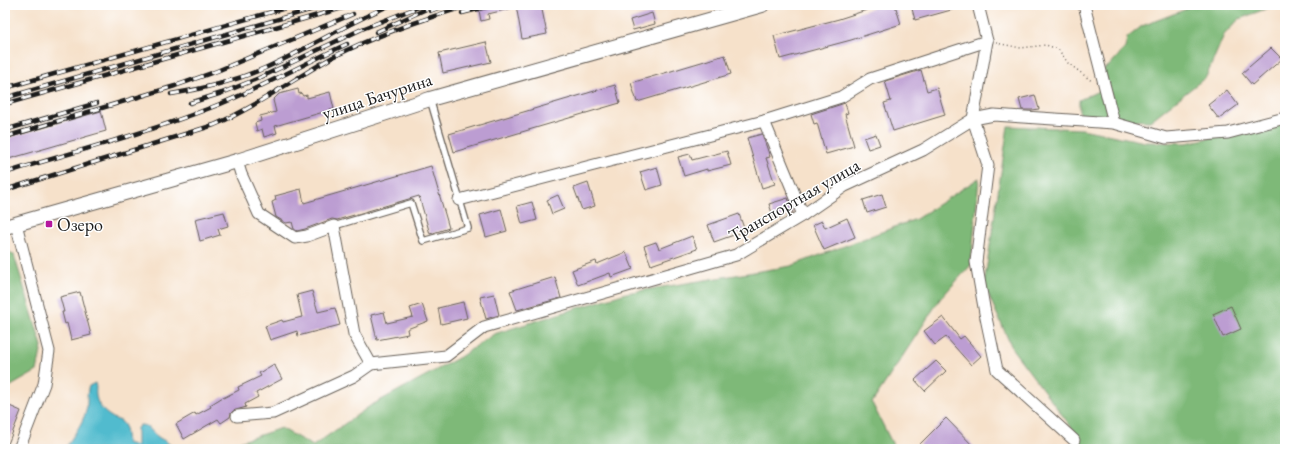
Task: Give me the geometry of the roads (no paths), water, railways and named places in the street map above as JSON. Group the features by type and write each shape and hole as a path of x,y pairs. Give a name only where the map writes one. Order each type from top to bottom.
{"street":[{"name":"улица Бачурина","path":"10,226 237,161 430,99 762,5"},
{"path":"978,5 987,41 974,119 988,165 976,262 997,370 1074,440"},
{"path":"1084,5 1114,123"},
{"path":"459,200 764,121 841,97 870,79 987,41"},
{"name":"Транспортная улица","path":"237,416 272,413 354,376 371,364 446,356 484,327 736,255 803,216 845,186 923,150 974,119 994,115 1114,123 1166,138 1228,133 1285,118"},
{"path":"764,121 803,216"},
{"path":"237,161 241,174 259,214 295,238 307,236 334,226 354,334 371,364"},
{"path":"10,226 49,351 44,384 19,449"}],"lane":[{"path":"334,226 411,203 423,241 468,228 430,99"}],"water":[{"path":"95,383 96,396 99,405 105,412 113,418 121,421 125,426 127,443 137,446 137,428 140,425 143,425 148,427 157,436 168,443 173,449 65,449 84,416 87,408 89,386"}],"railway":[{"path":"5,88 296,5"},
{"path":"5,98 327,5"},
{"path":"5,104 353,5"},
{"path":"171,94 219,84 254,73 281,61 391,5"},
{"path":"376,32 435,5"},
{"path":"430,11 446,5"},
{"path":"5,190 214,125 245,110 349,49 400,28 470,5"},
{"path":"462,13 494,5"},
{"path":"190,103 222,93 259,78 362,29 421,6"},
{"path":"5,137 175,86 217,71 353,14"},
{"path":"5,173 134,134 210,108 347,44"},
{"path":"5,130 97,103"}],"place":[{"name":"Озеро","path":"49,224"}]}
